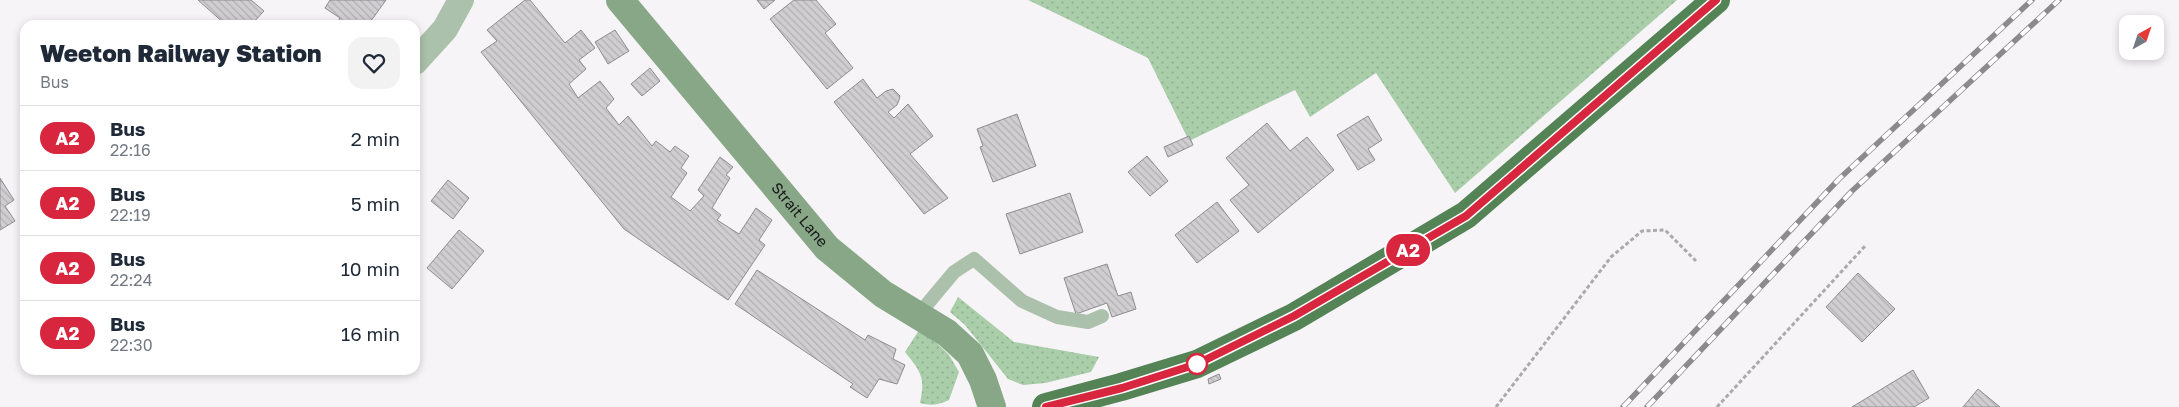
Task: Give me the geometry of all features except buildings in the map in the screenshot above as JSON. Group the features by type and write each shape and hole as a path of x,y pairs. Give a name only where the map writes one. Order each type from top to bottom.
{"highway":[{"path":"1046,407 1122,388 1197,364 1294,316 1466,216 1716,0"}],"street":[{"path":"420,56 445,28 461,0"},
{"name":"Strait Lane","path":"620,0 826,248 883,294 919,314 947,333 970,354 983,380 992,407"}],"lane":[{"path":"919,314 954,272 974,259 1022,301 1057,317 1088,322 1102,316"}],"path":[{"path":"1496,407 1611,257 1642,231 1665,230 1696,260"},
{"path":"1717,407 1866,245"}],"green space":[{"path":"1028,0 1677,0 1455,193 1376,73 1310,117 1295,90 1189,141 1148,58"},
{"path":"958,297 1014,342 1099,357 1091,372 1045,383 1023,385 1008,379 965,325 950,312"},
{"path":"921,327 949,355 959,372 949,400 938,404 920,403 922,380 915,364 905,352"}],"railway":[{"path":"1623,407 1839,179 2032,0"},
{"path":"1647,407 1852,191 2059,0"}],"bus line":[{"name":"A2","path":"1046,407 1122,388 1197,364 1294,316 1466,216 1716,0"}]}
